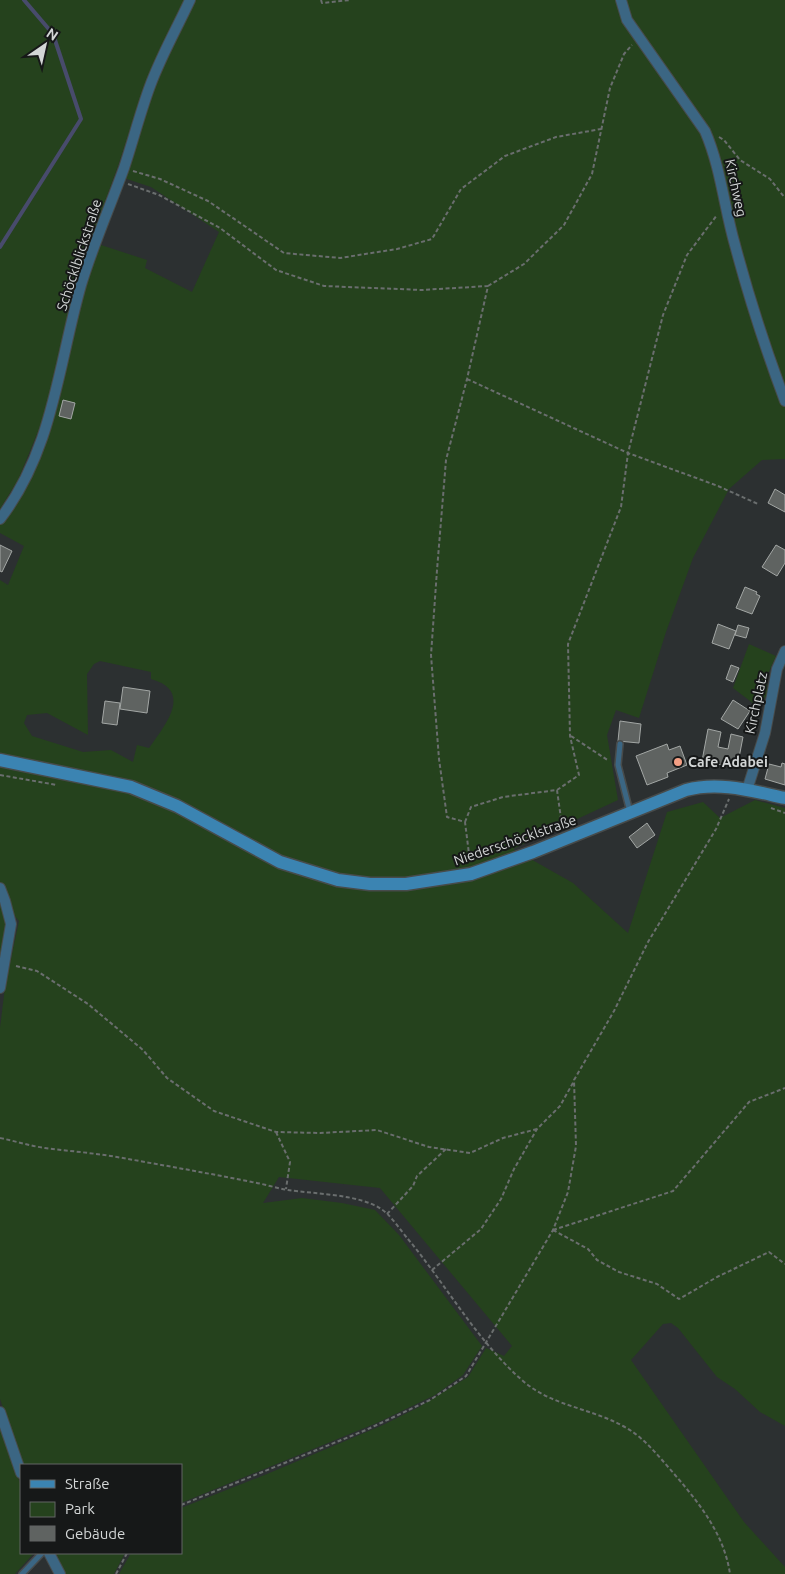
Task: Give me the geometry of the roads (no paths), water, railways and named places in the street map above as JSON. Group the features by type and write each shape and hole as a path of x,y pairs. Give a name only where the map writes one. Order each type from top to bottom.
{"main road":[{"name":"Niederschöcklstraße","path":"0,760 131,787 176,806 280,862 338,880 370,884 406,884 471,874 700,786 734,788 785,798"}],"street":[{"name":"Schöcklblickstraße","path":"0,519 26,475 50,417 81,287 98,234 124,168 150,86 190,0"},
{"name":"Kirchweg","path":"621,0 627,20 705,131 714,152 734,245 768,355 785,401"},
{"name":"Kirchplatz","path":"747,790 765,733 777,669 785,651"},
{"path":"0,888 11,924 0,988"},
{"path":"0,1412 20,1470"},
{"path":"50,1554 60,1574"}],"lane":[{"path":"620,744 618,765 630,813"},
{"path":"22,1574 41,1554"}],"waterway":[{"path":"0,247 81,119 53,34 24,0"}],"place":[{"name":"Cafe Adabei","path":"678,762"}]}
